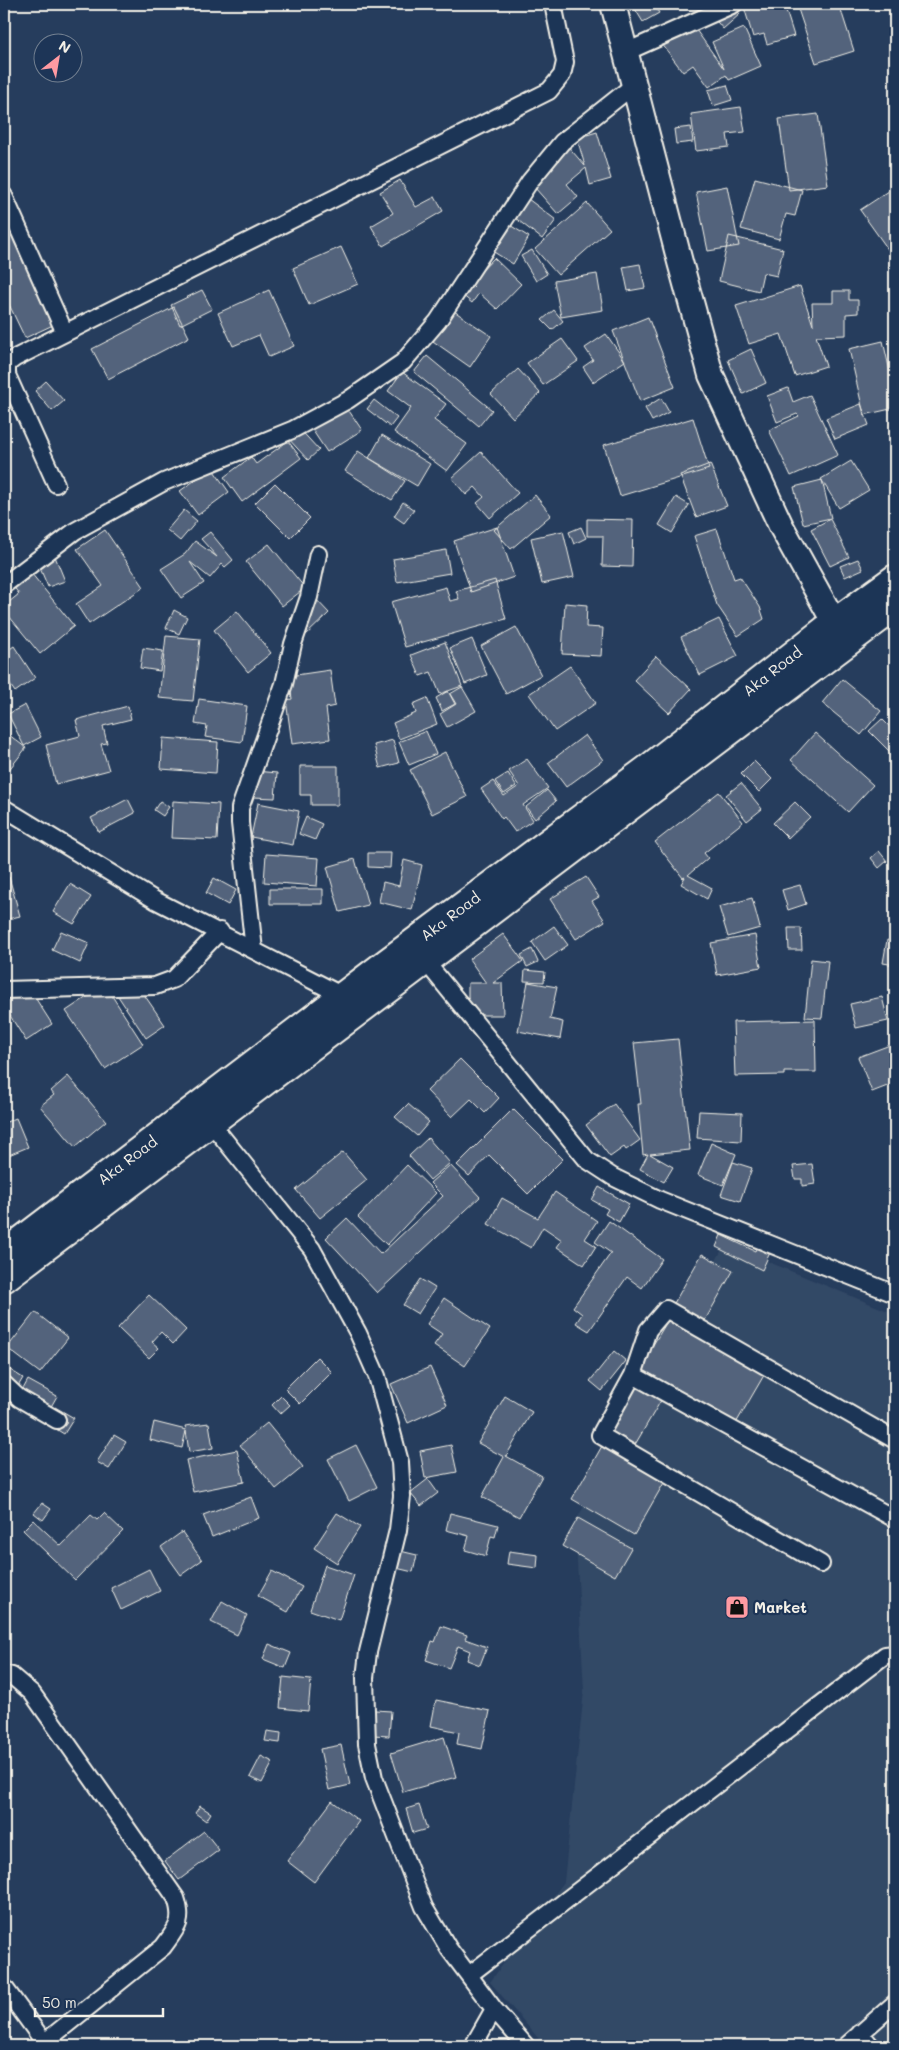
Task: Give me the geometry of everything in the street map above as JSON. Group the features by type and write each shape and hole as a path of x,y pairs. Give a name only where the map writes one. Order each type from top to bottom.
{"main road":[{"name":"Aka Road","path":"4,1279 426,962 840,633 895,578"},
{"name":"Aka Road","path":"4,1253 648,768 840,633 895,607"}],"street":[{"path":"56,484 7,375 7,364 15,358 549,91 562,75 565,62 552,4"},
{"path":"613,4 711,375 782,526 840,633"},
{"path":"626,52 734,4"},
{"path":"4,585 75,531 164,482 292,430 348,400 403,362 438,321 530,181 562,142 634,85"},
{"path":"4,196 65,333"},
{"path":"254,950 240,808 284,684 292,644 309,597 318,554"},
{"path":"4,808 155,900 220,931 343,996"},
{"path":"4,990 156,986 174,979 220,931"},
{"path":"426,962 587,1160 613,1177 660,1200 895,1294"},
{"path":"212,1123 312,1249 358,1333 377,1376 400,1462 402,1496 398,1530 368,1652 365,1678 367,1744 374,1778 424,1907 449,1949 494,2009 526,2046"},
{"path":"821,1564 600,1435 634,1376 648,1330 666,1309 895,1440"},
{"path":"634,1376 895,1519"},
{"path":"4,1384 19,1398 57,1420"},
{"path":"469,1975 890,1655 895,1640"},
{"path":"4,1674 12,1676 32,1693 176,1898 181,1912 178,1926 164,1947 42,2044 4,1987"},
{"path":"846,2046 895,2003"},
{"path":"473,2046 494,2009"},
{"path":"860,2033 871,2046"}],"shaded area":[{"name":"Market","path":"725,1244 895,1314 895,2046 545,2046 490,1982 564,1882 584,1691 575,1523"}],"building":[{"path":"632,4 654,4 659,13 643,22"},
{"path":"731,4 740,14 723,29 713,17"},
{"path":"753,4 784,4 794,36 767,44 764,34 753,37 744,7"},
{"path":"815,4 839,4 854,51 816,63 798,9"},
{"path":"691,23 724,69 712,42 744,28 761,66 729,80 726,75 709,87 693,65 683,72 662,44"},
{"path":"727,85 732,100 713,106 708,90"},
{"path":"741,107 745,132 727,134 729,147 696,151 691,114"},
{"path":"818,114 828,185 789,190 779,119"},
{"path":"691,127 693,142 676,144 674,129"},
{"path":"597,132 611,179 590,185 586,168 567,184 578,197 558,214 527,179 566,144 585,166 577,138"},
{"path":"755,178 802,190 795,216 786,214 779,239 741,229"},
{"path":"400,180 416,207 435,197 443,211 383,246 371,226 393,213 380,192"},
{"path":"727,186 739,246 708,251 696,192"},
{"path":"889,191 895,199 895,253 892,255 860,210"},
{"path":"528,199 556,220 542,239 514,217"},
{"path":"587,203 610,229 558,275 535,249"},
{"path":"4,219 53,325 25,338 4,294"},
{"path":"505,222 529,237 513,264 489,249"},
{"path":"729,236 783,249 777,276 763,273 759,291 719,281"},
{"path":"341,247 358,284 309,305 293,268"},
{"path":"532,250 547,274 536,281 521,256"},
{"path":"494,258 521,284 497,309 479,293 472,303 456,290 464,280 474,287 470,283"},
{"path":"895,261 895,275 888,267"},
{"path":"640,264 645,288 628,291 623,267"},
{"path":"597,274 603,310 561,317 554,281"},
{"path":"800,286 813,325 812,303 833,303 833,291 849,291 849,300 858,300 858,313 846,314 846,335 816,336 826,366 795,376 781,334 749,344 736,306"},
{"path":"202,290 212,309 180,325 171,305"},
{"path":"269,290 294,346 269,357 259,335 233,346 218,313"},
{"path":"174,307 189,337 108,379 92,349"},
{"path":"451,309 491,336 470,367 430,339"},
{"path":"554,310 563,321 552,330 542,320"},
{"path":"648,317 675,387 640,401 613,331"},
{"path":"606,334 625,361 593,382 583,367 593,360 585,348"},
{"path":"562,339 578,361 543,385 527,363"},
{"path":"883,341 895,393 895,408 864,415 849,349"},
{"path":"751,349 766,383 743,394 728,360"},
{"path":"427,356 492,410 479,426 414,372"},
{"path":"518,369 540,393 513,418 491,394"},
{"path":"402,372 446,404 434,420 467,444 447,471 394,432 411,408 388,391"},
{"path":"46,381 64,401 52,411 35,391"},
{"path":"788,388 793,402 810,395 838,455 791,476 769,430 799,416 797,414 777,422 767,396"},
{"path":"661,398 669,412 652,421 645,408"},
{"path":"374,400 397,418 390,427 367,409"},
{"path":"343,402 362,430 327,452 309,425"},
{"path":"861,404 869,425 835,439 826,418"},
{"path":"693,418 709,469 620,496 604,445"},
{"path":"297,426 319,450 308,460 286,436"},
{"path":"382,435 430,464 417,486 369,458"},
{"path":"288,441 301,458 242,502 224,477 251,457 256,464"},
{"path":"358,451 405,481 392,500 345,471"},
{"path":"481,452 518,493 490,518 477,503 484,497 475,487 466,495 452,478"},
{"path":"851,461 869,490 839,508 821,479"},
{"path":"710,464 727,506 696,517 680,475"},
{"path":"212,468 229,492 198,515 180,491"},
{"path":"822,480 831,518 803,524 794,487"},
{"path":"275,483 310,518 290,538 255,503"},
{"path":"535,495 551,515 511,549 494,530"},
{"path":"676,497 689,505 672,533 659,525"},
{"path":"403,502 414,510 404,523 394,516"},
{"path":"184,510 197,521 180,541 167,530"},
{"path":"587,519 633,520 632,567 602,566 603,536 587,536"},
{"path":"830,519 849,557 830,566 811,529"},
{"path":"497,527 514,577 471,592 454,541"},
{"path":"581,527 586,538 574,544 569,532"},
{"path":"717,529 734,579 740,577 760,607 764,619 738,636 717,605 694,536"},
{"path":"105,530 144,587 89,624 76,604 103,586 77,549"},
{"path":"563,531 574,577 542,584 531,538"},
{"path":"210,532 233,560 225,567 222,564 210,578 190,562 204,583 181,598 161,569 185,554 195,541 217,557 201,539"},
{"path":"269,544 305,588 282,606 246,562"},
{"path":"446,550 450,573 397,582 393,559"},
{"path":"54,554 65,581 48,587 37,561"},
{"path":"858,559 863,569 845,577 840,566"},
{"path":"27,568 74,626 40,654 4,610 4,606 19,594 10,582"},
{"path":"495,580 506,619 405,647 391,602 446,587 450,601 459,599 456,591"},
{"path":"313,596 329,613 305,636 290,619"},
{"path":"565,603 587,605 586,627 603,628 601,656 562,654"},
{"path":"174,610 187,617 179,634 166,628"},
{"path":"237,611 271,653 248,672 214,630"},
{"path":"719,619 738,656 700,675 681,637"},
{"path":"516,627 541,675 506,694 481,646"},
{"path":"166,636 200,639 193,701 159,698"},
{"path":"472,639 487,675 465,684 450,648"},
{"path":"445,642 462,686 440,694 431,672 420,676 411,655"},
{"path":"14,646 35,678 15,692 4,676 4,653"},
{"path":"143,648 163,651 160,671 140,668"},
{"path":"656,656 691,689 669,713 634,680"},
{"path":"570,666 596,703 555,731 529,694"},
{"path":"330,670 335,706 326,708 330,739 292,744 286,700 292,699 289,676"},
{"path":"842,679 881,711 861,735 822,703"},
{"path":"462,687 476,711 447,727 440,714 456,704 450,694"},
{"path":"448,691 455,704 442,711 436,698"},
{"path":"427,698 437,724 399,739 393,723 416,713 413,704"},
{"path":"199,699 247,706 242,742 205,737 207,726 195,724"},
{"path":"25,705 41,737 24,746 8,714"},
{"path":"128,706 131,719 103,726 107,743 101,744 109,770 56,784 46,745 80,736 76,720"},
{"path":"882,719 895,732 894,756 869,731"},
{"path":"4,731 26,748 4,776"},
{"path":"426,731 436,754 409,765 399,742"},
{"path":"815,733 873,785 848,812 791,760"},
{"path":"585,735 603,760 566,787 548,763"},
{"path":"163,738 218,742 216,773 161,769"},
{"path":"393,740 399,763 380,768 374,745"},
{"path":"445,752 467,797 432,814 410,770"},
{"path":"527,759 548,788 523,805 533,820 515,832 504,817 502,819 481,789 493,781 504,796 519,786 509,771"},
{"path":"754,761 772,779 759,792 741,774"},
{"path":"300,766 338,766 338,805 311,805 311,795 300,795"},
{"path":"255,771 277,773 275,798 253,797"},
{"path":"508,773 516,786 504,794 495,781"},
{"path":"741,783 762,809 747,821 726,795"},
{"path":"547,790 556,801 535,819 526,807"},
{"path":"719,792 743,822 704,853 708,858 688,875 712,888 707,899 681,884 685,877 683,878 655,842"},
{"path":"128,799 135,813 99,832 91,818"},
{"path":"160,801 169,807 163,816 154,810"},
{"path":"173,801 219,804 217,840 171,838"},
{"path":"795,802 810,817 788,838 773,823"},
{"path":"258,803 299,811 293,845 251,837"},
{"path":"306,817 322,824 315,840 299,834"},
{"path":"879,851 887,861 879,868 871,858"},
{"path":"368,853 391,853 390,868 368,867"},
{"path":"266,854 319,858 317,886 264,882"},
{"path":"355,859 368,905 340,912 327,867"},
{"path":"404,860 422,865 412,910 379,902 383,882 399,886"},
{"path":"9,877 20,916 4,920 4,878"},
{"path":"586,877 599,897 592,901 605,921 576,939 550,899"},
{"path":"214,878 236,890 228,905 206,893"},
{"path":"70,884 91,897 74,924 53,912"},
{"path":"800,885 806,904 788,910 782,890"},
{"path":"270,889 323,889 323,904 270,904"},
{"path":"752,898 760,928 728,937 719,907"},
{"path":"554,926 568,945 545,961 532,942"},
{"path":"788,928 801,928 802,950 789,950"},
{"path":"61,931 89,943 80,963 52,950"},
{"path":"503,934 523,961 493,983 502,983 503,1015 468,1015 468,983 486,983 469,959"},
{"path":"755,935 761,967 717,975 711,943"},
{"path":"887,940 895,942 895,965 883,963"},
{"path":"532,949 538,962 527,967 521,955"},
{"path":"811,959 828,961 822,1018 805,1017"},
{"path":"525,970 545,972 544,982 524,981"},
{"path":"134,980 165,1025 146,1038 116,993"},
{"path":"528,982 557,987 550,1019 563,1022 560,1039 518,1031"},
{"path":"27,985 52,1024 26,1041 4,1006 4,1000"},
{"path":"105,985 143,1044 105,1069 66,1011"},
{"path":"882,997 888,1021 856,1028 850,1004"},
{"path":"815,1020 816,1072 784,1072 784,1075 735,1076 733,1022"},
{"path":"678,1039 690,1150 650,1154 673,1167 664,1182 640,1169 648,1154 643,1155 638,1104 641,1104 634,1043"},
{"path":"890,1045 895,1058 895,1083 872,1092 858,1057"},
{"path":"460,1059 499,1098 485,1113 471,1099 452,1117 427,1091"},
{"path":"68,1076 106,1121 75,1147 40,1106 54,1095 51,1091"},
{"path":"408,1104 429,1122 417,1136 395,1117"},
{"path":"614,1104 640,1140 626,1150 624,1147 610,1157 586,1125"},
{"path":"513,1109 563,1159 528,1194 489,1155 469,1176 457,1165"},
{"path":"699,1111 742,1113 741,1141 697,1138"},
{"path":"16,1118 28,1147 4,1157 4,1123"},
{"path":"428,1138 450,1163 430,1180 409,1156"},
{"path":"711,1143 736,1154 723,1185 698,1175"},
{"path":"343,1152 367,1180 320,1218 296,1190"},
{"path":"733,1162 752,1168 740,1201 721,1195"},
{"path":"812,1164 815,1184 802,1186 802,1179 795,1179 793,1166"},
{"path":"407,1165 436,1193 387,1245 358,1217"},
{"path":"450,1165 480,1197 377,1293 326,1238 347,1218 381,1254 443,1196 430,1183"},
{"path":"599,1187 629,1204 619,1222 605,1214 608,1209 592,1200"},
{"path":"555,1192 597,1221 585,1239 596,1246 584,1265 557,1247 562,1240 543,1227 531,1248 488,1224 502,1198 538,1218"},
{"path":"609,1221 662,1259 642,1288 627,1277 589,1331 576,1323 582,1314 573,1307 611,1253 595,1242"},
{"path":"721,1235 755,1251 760,1240 773,1246 762,1270 716,1247"},
{"path":"702,1254 733,1271 704,1322 673,1305"},
{"path":"420,1279 435,1288 418,1314 403,1305"},
{"path":"149,1295 186,1330 173,1344 161,1332 152,1342 159,1348 149,1358 118,1328"},
{"path":"444,1298 490,1329 465,1366 434,1345 442,1334 427,1324"},
{"path":"35,1312 68,1338 40,1373 7,1348"},
{"path":"671,1315 767,1370 735,1425 639,1368"},
{"path":"614,1351 626,1361 602,1391 590,1381"},
{"path":"317,1357 332,1372 300,1404 285,1389"},
{"path":"4,1366 23,1378 11,1398 4,1394"},
{"path":"430,1367 447,1405 408,1423 391,1384"},
{"path":"28,1380 57,1396 44,1419 16,1402"},
{"path":"635,1381 663,1397 633,1448 605,1432"},
{"path":"281,1396 290,1405 280,1414 272,1405"},
{"path":"505,1396 532,1412 506,1456 542,1476 519,1517 482,1497 504,1457 478,1443"},
{"path":"55,1407 74,1418 64,1434 46,1423"},
{"path":"154,1422 186,1430 185,1426 209,1423 213,1448 189,1452 186,1431 182,1448 150,1440"},
{"path":"267,1423 303,1467 276,1489 240,1445"},
{"path":"114,1435 126,1442 109,1469 97,1462"},
{"path":"356,1445 377,1487 349,1501 328,1459"},
{"path":"451,1445 457,1472 425,1478 420,1451"},
{"path":"602,1446 665,1481 634,1535 572,1499"},
{"path":"237,1450 244,1482 193,1492 186,1460"},
{"path":"428,1479 438,1493 421,1506 410,1493"},
{"path":"251,1497 259,1518 212,1537 203,1515"},
{"path":"42,1503 51,1509 43,1520 34,1513"},
{"path":"104,1513 123,1531 75,1580 23,1530 33,1520 61,1546 91,1515 97,1520"},
{"path":"337,1513 360,1527 337,1563 314,1548"},
{"path":"450,1513 498,1525 495,1537 491,1536 486,1556 465,1550 469,1536 446,1530"},
{"path":"578,1518 631,1548 615,1576 562,1546"},
{"path":"182,1532 202,1560 181,1575 161,1547"},
{"path":"396,1550 417,1555 413,1572 392,1567"},
{"path":"509,1551 538,1555 537,1568 507,1564"},
{"path":"325,1565 354,1575 339,1620 310,1610"},
{"path":"149,1569 160,1591 121,1610 111,1588"},
{"path":"272,1571 302,1587 288,1612 258,1596"},
{"path":"222,1601 247,1615 237,1635 211,1622"},
{"path":"441,1626 467,1635 465,1639 487,1647 480,1665 467,1660 470,1651 458,1646 449,1668 426,1660 432,1641 435,1642"},
{"path":"269,1644 291,1653 285,1668 263,1659"},
{"path":"283,1677 311,1680 308,1711 280,1708"},
{"path":"436,1700 490,1711 482,1749 457,1744 459,1732 431,1726"},
{"path":"375,1710 391,1711 389,1736 373,1735"},
{"path":"267,1731 281,1733 280,1743 265,1741"},
{"path":"444,1737 456,1777 403,1792 391,1753"},
{"path":"341,1745 350,1785 329,1790 320,1749"},
{"path":"261,1756 273,1762 262,1783 250,1777"},
{"path":"332,1801 359,1821 314,1882 287,1861"},
{"path":"419,1805 427,1829 413,1833 406,1809"},
{"path":"200,1806 211,1813 206,1821 195,1813"},
{"path":"204,1831 219,1850 179,1880 165,1861"}],"place":[{"name":"Market","path":"737,1607"}]}
